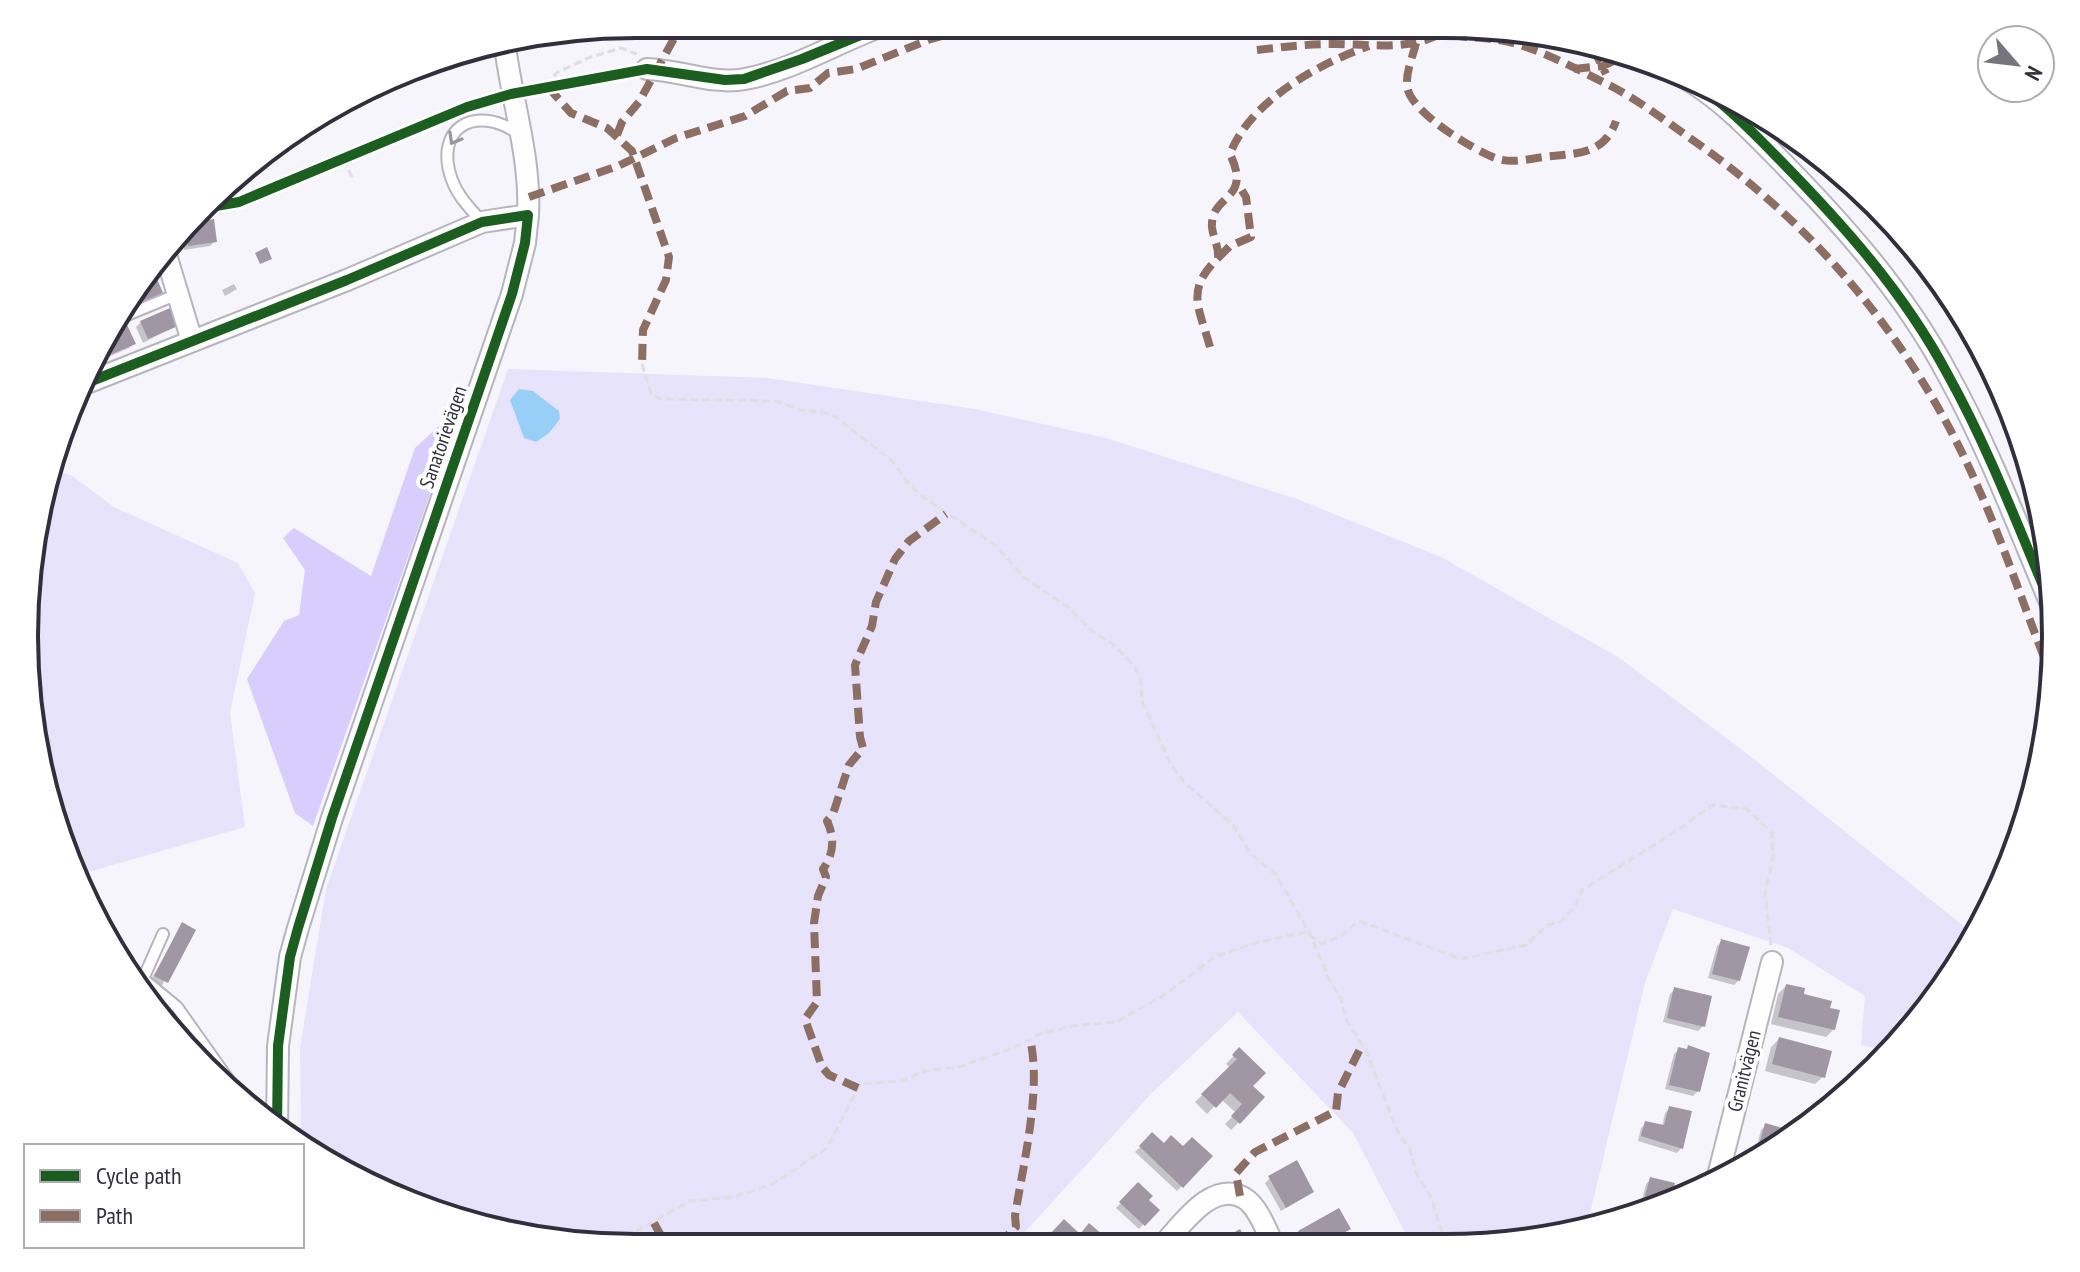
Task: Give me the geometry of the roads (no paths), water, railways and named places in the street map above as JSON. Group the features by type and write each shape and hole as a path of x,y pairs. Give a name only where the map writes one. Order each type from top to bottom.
{"street":[{"path":"651,69 725,80 744,79 770,72 853,38"},
{"name":"Sanatorievägen","path":"277,1114 278,1046 290,957 298,928 341,790 512,294 525,243 528,215 526,162 511,94 506,52"},
{"path":"1722,107 1823,204 1884,274 1947,372 1981,440 2039,576"},
{"path":"97,379 347,280 482,222 528,215"},
{"path":"169,264 192,341"},
{"name":"Granitvägen","path":"1727,1162 1772,962"},
{"path":"1174,1234 1208,1200 1220,1195 1233,1195 1244,1198 1253,1207 1268,1234"}],"lane":[{"path":"482,222 460,196 452,181 447,153 449,143 465,124 480,119 496,120 519,134"},
{"path":"134,312 178,294"},
{"path":"144,976 163,934"},
{"path":"153,987 177,1007 215,1061"}],"water":[{"path":"519,389 533,391 559,411 560,419 549,433 536,442 524,438 510,400"}]}
